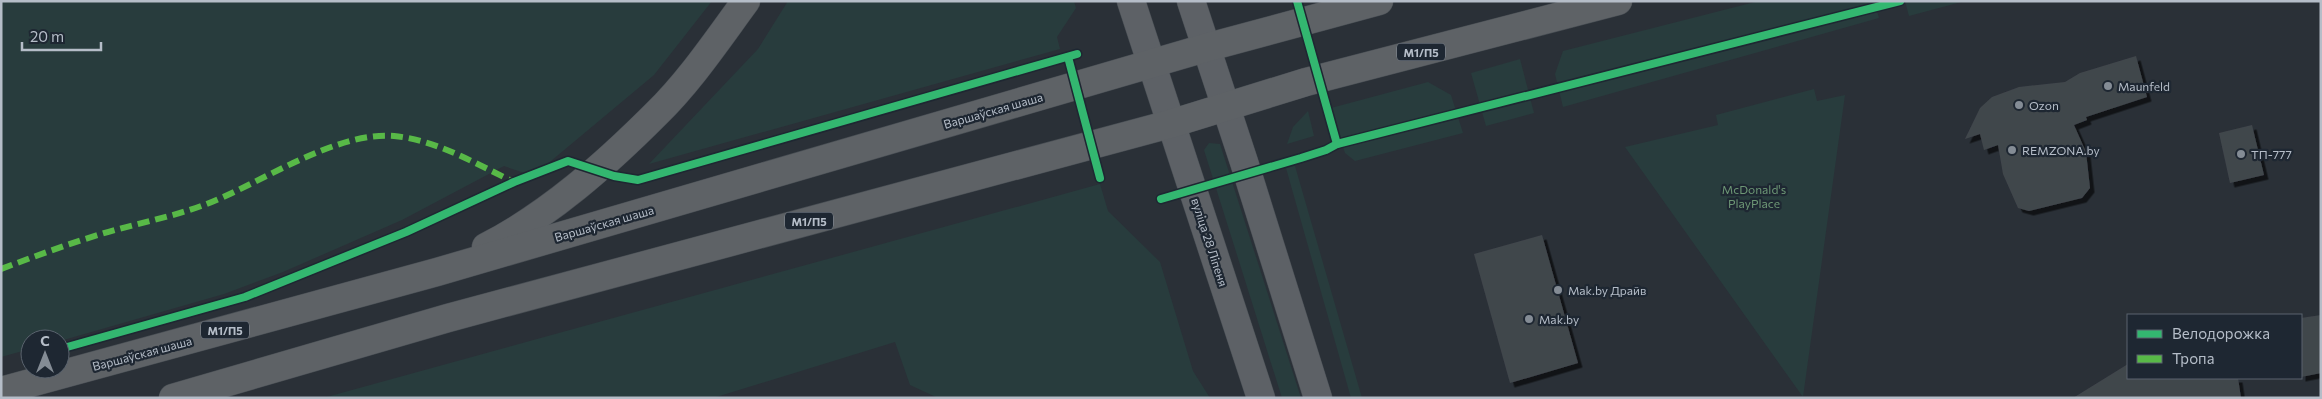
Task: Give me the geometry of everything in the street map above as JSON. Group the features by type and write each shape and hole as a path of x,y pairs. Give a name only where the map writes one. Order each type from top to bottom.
{"highway":[{"path":"437,272 530,222 595,170 657,114 688,78 746,1"},
{"name":"М1/П5","path":"1205,48 1379,1"},
{"name":"М1/П5","path":"173,398 458,316 1170,124 1225,105 1306,82 1618,1"},
{"name":"Варшаўская шаша","path":"1,391 437,272 1205,48"}],"main road":[{"name":"вуліца 28 Ліпеня","path":"1131,1 1150,65 1261,398"},
{"path":"1191,1 1318,398"}],"green space":[{"path":"1,1 712,1 654,75 533,176 504,166 402,220 283,272 224,294 70,338 70,329 20,329 20,352 1,357"},
{"path":"788,1 1074,1 1076,8 1057,37 1060,49 649,164 758,49"},
{"path":"1759,1 1874,1 1879,18 1563,107 1555,74 1563,51"},
{"path":"1905,1 1965,1 1909,16"},
{"path":"1520,59 1534,113 1486,126 1471,73"},
{"path":"1428,82 1451,95 1463,133 1355,161 1345,153 1331,108"},
{"name":"McDonald's PlayPlace","path":"1814,89 1817,101 1845,95 1803,397 1625,147 1718,125 1716,115"},
{"path":"1308,111 1314,136 1287,144 1293,127"},
{"path":"1209,143 1220,144 1301,398 1282,398 1204,150"},
{"path":"1295,166 1362,398 1351,398 1286,168"},
{"path":"1100,184 1108,211 1160,262 1193,371 1210,398 938,398 910,385 895,342 713,398 323,398"}],"building":[{"path":"2136,56 2147,97 2086,117 2087,120 2074,125 2086,152 2090,188 2082,198 2029,211 2018,208 2003,174 1998,145 1984,150 1980,134 1965,139 1980,108 1992,97 2019,87 2065,82 2080,73"},
{"name":"ТП-777","path":"2252,125 2264,175 2230,183 2219,133"},
{"name":"Mak.by","path":"1542,235 1578,363 1510,383 1474,254"},
{"path":"2321,315 2321,373 2302,377 2302,318"},
{"path":"2127,365 2127,379 2238,379 2241,398 2073,398"}],"marked path":[{"path":"1,269 111,231 178,214 204,205 323,150 371,137 394,136 426,142 514,182"}],"cycle path":[{"path":"1297,1 1337,144"},
{"path":"1161,199 1301,158 1326,150 1337,144 1900,1"},
{"path":"70,346 245,297 406,232 514,182 568,161 614,176 638,180 1077,54"},
{"path":"1068,57 1100,178"}],"place":[{"name":"Maunfeld","path":"2108,86"},
{"name":"Ozon","path":"2019,105"},
{"name":"REMZONA.by","path":"2012,150"},
{"name":"ТП-777","path":"2241,154"},
{"name":"Маk.by Драйв","path":"1558,290"},
{"name":"Mak.by","path":"1529,319"}]}
